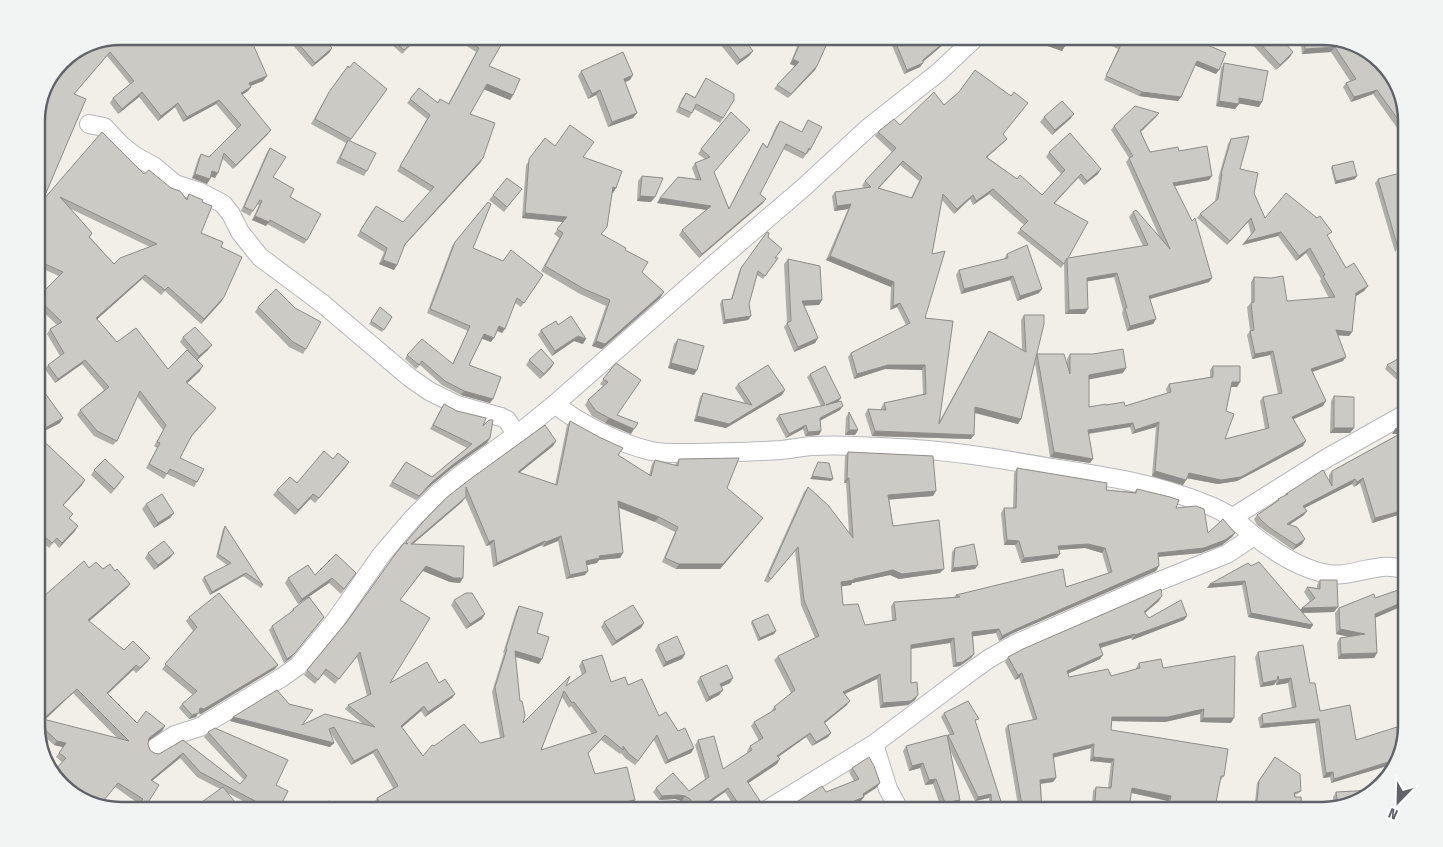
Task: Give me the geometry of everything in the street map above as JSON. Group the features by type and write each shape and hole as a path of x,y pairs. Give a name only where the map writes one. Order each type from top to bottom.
{"street":[{"path":"155,748 175,735 200,727 298,666 335,621 382,554 412,519 459,476 555,404 718,260 816,177 868,128 939,72 968,45"},
{"path":"89,124 104,127 122,146 172,181 223,204 231,214 240,232 260,257 324,304 429,391 456,405 501,417 507,420 516,434"},
{"path":"555,404 566,413 603,432 624,442 652,451 673,453 726,452 781,450 813,446 916,449 979,456 1116,478 1170,491 1210,505 1233,517 1254,536 1290,560 1308,569 1326,574 1342,574 1376,568 1398,569"},
{"path":"1233,517 1327,458 1398,418"},
{"path":"780,802 874,744 979,666 1015,644 1156,582 1227,554 1254,536"},
{"path":"874,744 888,789 895,802"}],"building":[{"path":"121,45 253,45 267,76 249,83 251,87 241,93 271,130 236,165 224,153 218,173 212,171 210,179 195,174 201,154 209,157 241,125 219,100 187,117 178,103 161,116 142,92 122,109 113,98 134,81 110,52 74,94 86,99 45,195 45,116 48,101 53,87 71,64 83,55 96,49"},
{"path":"300,45 329,45 332,48 315,63"},
{"path":"398,45 410,45 404,50"},
{"path":"474,45 501,45 489,66 520,79 513,95 487,84 470,114 495,123 483,158 405,244 397,265 383,260 387,248 360,231 376,206 403,222 434,187 400,166 430,115 410,99 419,88 438,103 440,99 449,104 479,48"},
{"path":"729,45 748,45 753,51 740,60"},
{"path":"799,45 826,45 817,66 791,94 777,85 799,62 793,59"},
{"path":"897,45 941,45 923,60 923,63 907,70"},
{"path":"1121,45 1208,45 1226,53 1219,70 1197,61 1181,97 1142,92 1106,76"},
{"path":"1261,45 1287,45 1293,52 1280,65"},
{"path":"1305,45 1322,45 1342,48 1360,55 1372,64 1390,87 1397,106 1398,119 1377,90 1354,97 1346,83 1356,79 1335,47 1305,49"},
{"path":"623,52 633,75 624,79 637,113 612,122 600,90 592,94 581,71"},
{"path":"354,62 387,89 351,139 315,119 329,92 348,66 349,68"},
{"path":"1224,63 1268,71 1262,102 1239,98 1239,104 1219,101"},
{"path":"975,70 1011,96 1014,92 1028,103 1003,134 1007,139 986,157 1017,179 1020,175 1042,195 1065,170 1049,152 1070,133 1101,169 1087,181 1081,174 1054,203 1088,222 1068,258 1148,245 1133,212 1136,210 1170,249 1129,158 1133,156 1114,126 1135,106 1159,113 1140,131 1150,152 1178,147 1179,151 1207,146 1212,176 1173,183 1192,221 1195,218 1212,278 1149,296 1156,319 1130,326 1117,273 1087,278 1088,309 1069,310 1067,258 1064,264 1020,229 1028,221 993,189 976,201 973,195 957,209 943,194 932,254 945,251 925,318 953,321 939,424 989,331 1026,352 1024,315 1044,315 1044,324 1021,419 975,407 974,435 875,431 868,409 886,410 884,403 926,394 925,365 888,365 857,374 851,353 910,323 900,303 893,306 894,282 830,256 851,204 837,206 835,192 871,187 865,181 896,148 878,132 894,119 900,125 934,92 944,105 959,92","holes":["903,161 922,177 912,198 878,188"]},
{"path":"706,78 734,94 734,100 723,118 696,104 692,113 679,107 686,93 695,98"},
{"path":"1062,101 1074,114 1055,130 1044,117"},
{"path":"731,112 750,130 714,172 729,209 763,143 767,148 780,121 802,132 808,120 822,127 806,154 786,144 760,194 766,199 702,254 682,230 711,206 660,198 678,177 701,180 695,163 710,157 701,149"},
{"path":"570,125 594,142 583,157 622,171 616,188 613,187 607,227 601,234 648,262 642,272 664,292 605,344 596,341 610,300 584,289 545,266 563,233 557,229 567,217 525,213 529,159 545,138 555,146"},
{"path":"102,132 144,174 149,170 171,188 180,191 187,200 189,194 212,206 201,233 223,242 221,247 242,257 224,297 204,319 168,287 165,290 145,275 96,318 117,342 136,328 168,369 187,350 203,366 186,382 216,408 192,435 180,458 204,469 197,482 170,469 167,474 149,464 160,443 157,442 166,425 140,391 117,441 97,431 80,410 109,387 85,360 58,379 48,365 64,353 50,329 62,322 45,306 45,290 63,272 45,264 45,198","holes":["60,197 157,244 120,258 114,264 89,237 92,233"]},
{"path":"1249,136 1240,169 1258,173 1254,193 1265,218 1286,193 1317,218 1320,216 1332,232 1327,235 1346,268 1354,263 1368,286 1356,293 1352,332 1336,330 1346,357 1311,369 1326,401 1292,417 1306,441 1241,477 1221,480 1189,473 1186,480 1155,471 1159,422 1135,430 1133,423 1088,430 1093,459 1054,452 1037,354 1064,354 1070,374 1070,354 1093,354 1123,349 1126,368 1089,375 1089,407 1124,402 1125,406 1171,392 1169,384 1213,377 1213,366 1240,366 1240,382 1232,382 1226,411 1234,414 1225,439 1269,428 1263,397 1282,393 1273,351 1255,354 1250,331 1254,330 1251,303 1254,302 1254,277 1271,278 1283,276 1287,301 1335,297 1310,248 1299,256 1281,232 1246,241 1255,230 1251,218 1230,241 1200,214 1218,199 1221,174 1231,139"},
{"path":"348,140 376,153 367,171 340,158"},
{"path":"270,148 286,157 273,177 294,189 290,197 321,214 307,240 270,220 269,222 255,216 262,201 260,200 253,211 244,207"},
{"path":"1353,161 1357,176 1336,181 1332,166"},
{"path":"1398,174 1398,248 1378,179"},
{"path":"642,176 663,178 655,197 640,196"},
{"path":"507,178 522,189 507,207 493,195"},
{"path":"488,202 491,204 473,248 503,261 511,250 543,275 524,303 517,298 505,329 499,326 494,338 484,334 469,365 501,377 493,399 464,391 445,381 422,361 419,365 407,355 422,339 453,364 470,326 430,309 455,242"},
{"path":"767,232 769,233 768,237 782,249 765,276 758,271 749,304 751,316 725,320 722,300 732,299 741,268"},
{"path":"1027,245 1042,289 1020,296 1013,276 964,289 959,270 1008,258 1007,254"},
{"path":"788,259 820,266 822,300 802,301 818,338 798,347 787,323 791,321"},
{"path":"276,289 295,308 321,322 306,349 293,342 258,307"},
{"path":"380,307 392,317 384,330 371,321"},
{"path":"571,316 586,339 578,336 555,351 541,330 556,321 558,325"},
{"path":"195,327 212,345 199,356 183,337"},
{"path":"678,339 704,346 697,370 671,363"},
{"path":"541,349 554,363 544,374 529,360"},
{"path":"1398,359 1398,375 1387,365"},
{"path":"616,363 641,380 617,415 638,423 634,429 596,411 588,400 608,382 603,379"},
{"path":"768,365 785,390 729,424 697,416 703,393 752,405 738,384"},
{"path":"825,366 841,398 826,405 841,401 843,406 820,418 821,431 808,432 806,425 789,434 779,415 825,405 810,374"},
{"path":"45,393 63,418 45,428"},
{"path":"1334,396 1354,397 1354,428 1334,428"},
{"path":"444,404 457,411 486,418 483,426 489,420 493,420 490,438 455,463 432,482 419,496 392,482 406,462 432,477 472,444 433,425"},
{"path":"849,412 858,430 849,430"},
{"path":"570,421 623,448 618,455 651,476 655,460 678,466 679,459 739,458 727,488 763,518 723,564 679,564 665,558 678,527 659,517 618,501 623,553 599,556 600,558 586,561 588,571 570,575 561,536 545,541 497,563 494,540 489,542 466,487 466,497 411,544 464,546 463,578 454,578 426,566 400,600 430,618 390,683 427,662 439,683 445,679 455,694 428,712 424,706 401,726 423,756 432,745 434,746 464,724 480,743 504,737 495,687 519,606 543,613 537,633 549,637 542,659 515,651 520,701 522,701 525,715 523,723 570,676 566,686 586,672 582,661 602,655 611,682 625,677 628,685 642,679 659,716 666,712 678,731 685,728 694,748 668,760 657,735 638,761 623,746 623,750 605,735 588,753 595,774 627,767 635,800 624,802 379,802 377,798 398,786 377,749 354,761 334,727 329,729 334,743 233,717 277,690 289,704 313,710 302,725 325,714 375,727 348,705 371,694 360,652 339,679 326,669 318,680 307,670 346,623 404,543 408,544 406,542 446,498 545,425 556,441 518,472 557,485","holes":["564,691 572,703 574,702 597,732 541,750"]},
{"path":"1398,435 1398,512 1375,518 1363,478 1357,482 1355,479 1303,506 1307,511 1287,524 1297,527 1305,539 1296,545 1270,528 1257,515 1323,470 1332,486 1332,471"},
{"path":"45,442 85,480 63,505 73,514 69,518 78,526 62,543 57,538 52,543 45,537"},
{"path":"324,451 333,459 338,453 349,462 319,498 313,494 298,510 277,490 290,477 297,483"},
{"path":"848,452 933,456 936,491 888,495 893,526 939,520 944,569 902,574 893,570 841,582 843,605 858,604 865,625 896,620 894,602 960,597 956,595 1063,569 1066,587 1112,572 1105,548 1088,544 1058,546 1060,554 1024,558 1019,541 1007,540 1004,508 1016,508 1017,468 1107,483 1106,490 1136,493 1137,489 1170,497 1179,500 1176,508 1196,506 1204,509 1208,533 1223,519 1235,533 1225,540 1204,548 1158,553 1159,566 1002,636 999,629 972,632 974,654 963,662 956,663 954,638 911,645 911,683 917,682 918,695 911,701 883,703 880,674 843,692 850,701 824,722 831,733 816,742 810,733 777,756 780,759 747,781 760,802 737,802 728,788 708,802 692,802 685,796 678,795 662,796 656,788 673,773 689,791 709,777 698,740 714,736 723,769 752,750 750,746 763,738 754,722 776,709 774,707 795,690 778,656 819,636 804,600 798,547 771,579 768,576 808,487 828,505 853,538 849,478 847,478"},
{"path":"105,459 124,477 114,489 94,470"},
{"path":"818,462 829,463 833,479 812,476"},
{"path":"162,494 174,513 158,523 146,504"},
{"path":"225,526 263,585 246,573 212,592 204,577 231,563 218,554"},
{"path":"164,541 174,553 158,565 148,553"},
{"path":"974,544 978,565 953,568 955,548"},
{"path":"336,554 356,573 344,589 332,578 302,599 288,578 308,565 315,575"},
{"path":"84,561 89,568 96,562 103,569 110,564 130,584 88,620 124,650 133,641 150,658 140,668 136,665 107,693 137,723 146,711 165,726 149,738 150,750 159,754 183,740 240,784 247,776 208,732 215,728 288,760 276,785 288,791 282,802 257,802 200,772 183,753 151,780 159,785 149,801 150,802 141,802 143,799 118,783 104,800 101,799 83,792 67,780 57,767 66,758 59,753 66,743 57,741 45,730 45,720 129,741 77,689 45,717 45,595"},
{"path":"1259,562 1313,625 1251,613 1245,581 1210,584 1248,563 1251,566"},
{"path":"1320,580 1337,580 1338,607 1302,608 1315,598 1307,587 1320,589"},
{"path":"1161,589 1162,596 1144,612 1149,618 1181,600 1187,616 1135,635 1099,644 1103,655 1067,671 1069,677 1108,669 1111,676 1140,668 1139,663 1161,659 1163,668 1235,656 1234,718 1203,718 1204,709 1168,717 1112,717 1111,730 1228,749 1224,776 1221,776 1216,802 1170,802 1171,796 1132,788 1130,802 1095,801 1096,787 1111,788 1114,759 1093,757 1094,744 1053,754 1056,778 1040,780 1041,802 1021,802 1008,725 1037,719 1022,673 1018,675 1008,657"},
{"path":"1398,590 1398,604 1375,614 1377,653 1341,654 1340,638 1365,634 1340,629 1339,608 1374,594 1375,598"},
{"path":"219,593 278,665 204,709 200,708 199,713 192,715 182,704 197,691 165,664 197,627 189,617"},
{"path":"466,593 472,593 485,614 470,624 454,600"},
{"path":"309,597 324,617 294,654 287,659 272,626"},
{"path":"633,605 644,623 616,641 604,622"},
{"path":"768,614 776,631 760,638 752,621"},
{"path":"677,636 685,654 666,662 658,645"},
{"path":"1303,645 1310,683 1315,683 1320,711 1350,705 1356,740 1397,727 1395,746 1389,762 1334,779 1333,772 1326,773 1319,719 1263,724 1262,714 1296,707 1291,678 1279,680 1278,676 1277,680 1263,683 1258,652"},
{"path":"727,665 733,678 720,684 723,690 709,697 700,677"},
{"path":"968,701 979,719 975,720 1001,802 991,802 991,794 978,797 948,735 954,734 944,713"},
{"path":"947,735 960,800 945,802 936,779 929,780 923,763 912,766 906,746"},
{"path":"869,757 880,783 863,794 864,797 852,802 796,802 822,786 826,792 859,779 852,768"},
{"path":"1275,757 1300,774 1301,791 1294,793 1295,797 1301,797 1301,802 1257,802 1259,781"},
{"path":"223,787 235,802 202,802"},
{"path":"1362,791 1351,796 1337,800 1336,792"}]}
